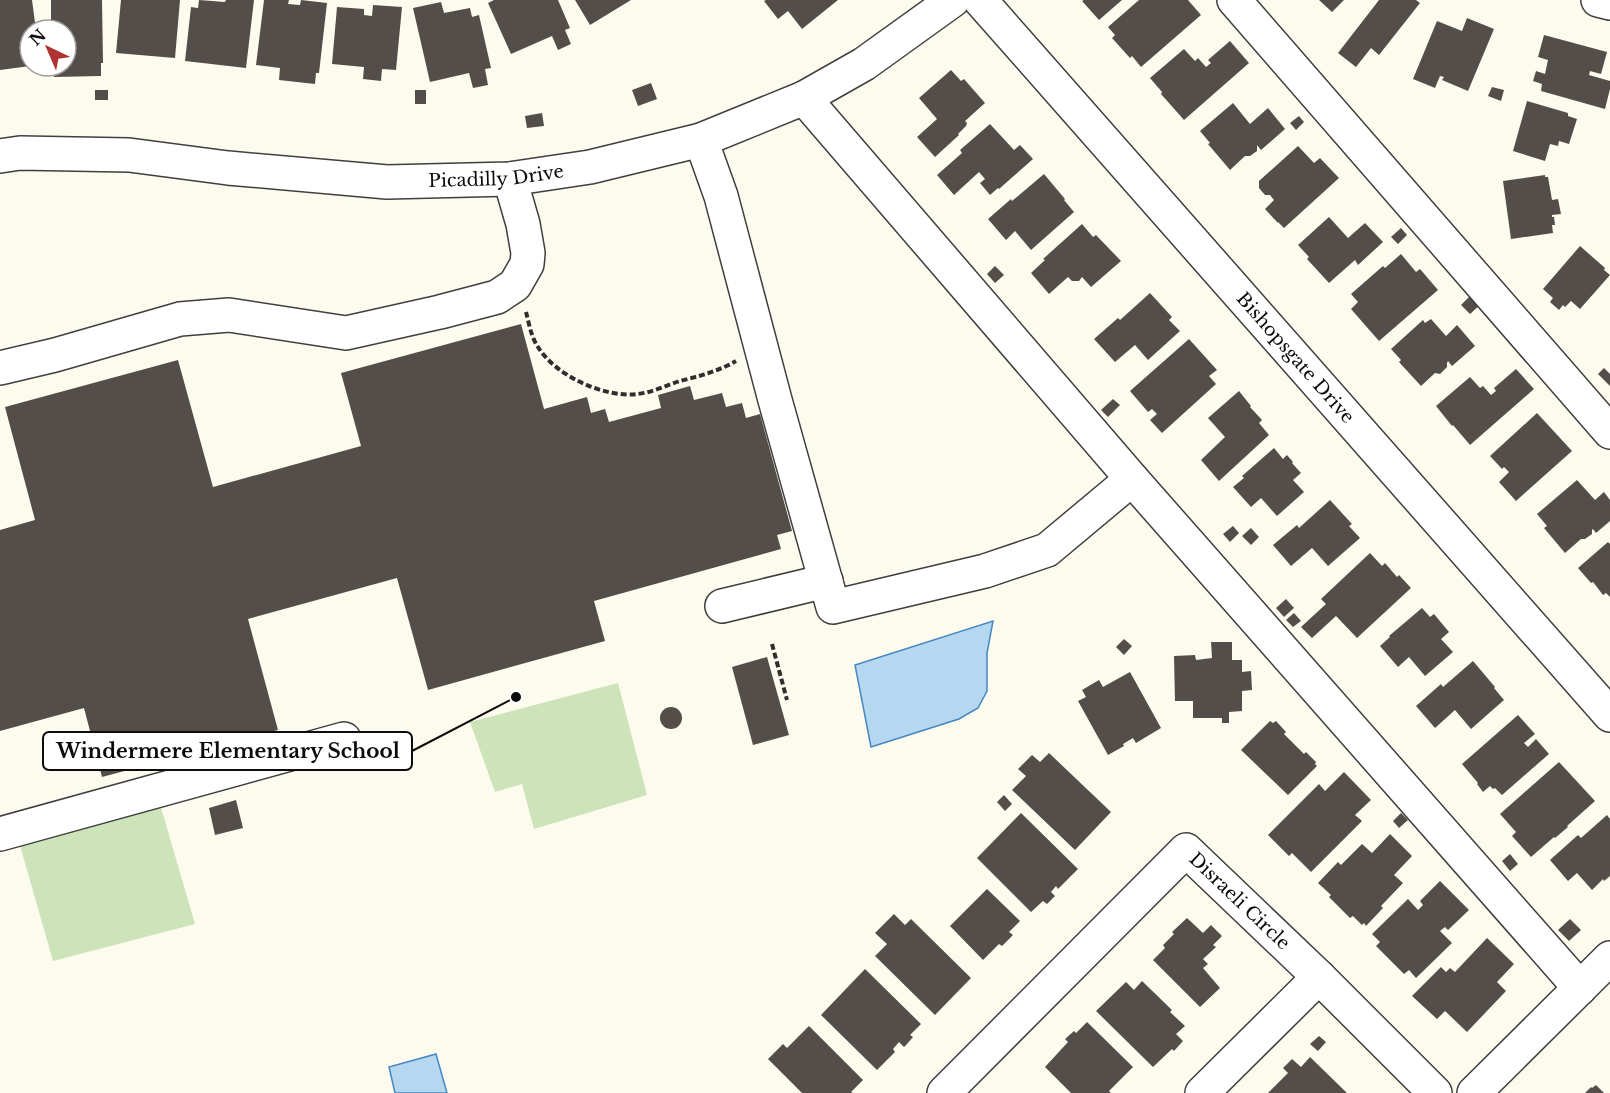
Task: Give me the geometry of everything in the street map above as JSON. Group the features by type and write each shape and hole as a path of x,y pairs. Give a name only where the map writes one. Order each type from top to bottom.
{"street":[{"name":"Picadilly Drive","path":"0,156 20,153 129,155 228,168 387,182 510,179 590,167 701,140 804,98 864,64 952,0"},
{"name":"Bishopsgate Drive","path":"980,0 1610,715"},
{"path":"1234,0 1610,432"},
{"path":"1598,0 1610,3"},
{"path":"804,98 1132,479 1580,988"},
{"path":"701,140 721,196 833,607 985,571 1047,550 1132,479"},
{"path":"0,368 55,355 180,319 199,316 229,315 346,333 497,297 515,285 527,264 528,253 523,224 510,179"},
{"path":"722,606 826,581"},
{"path":"0,834 344,739"},
{"name":"Disraeli Circle","path":"944,1093 1186,850 1319,977 1435,1093"},
{"path":"1474,1093 1610,958"},
{"path":"1202,1093 1319,977"}],"path":[{"path":"524,306 536,346 562,372 586,386 616,393 637,394 718,370 738,359"},
{"path":"772,644 787,700"}],"green space":[{"path":"618,683 647,795 534,829 522,784 495,792 470,722"},
{"path":"160,804 195,924 53,961 19,842"}],"water":[{"path":"993,621 987,653 987,691 978,708 959,719 871,747 855,665"},
{"path":"436,1054 447,1093 395,1093 389,1067"}],"building":[{"path":"0,0 32,0 34,18 18,18 18,68 0,70"},
{"path":"51,0 102,0 103,63 101,63 101,76 78,76 78,18 51,18"},
{"path":"121,0 180,0 175,58 116,53"},
{"path":"199,0 225,2 226,0 254,0 246,68 185,61 191,7 198,8"},
{"path":"264,0 289,0 288,4 300,5 301,0 327,3 319,73 316,73 315,84 279,80 280,68 256,65"},
{"path":"494,0 558,0 570,28 565,30 571,44 558,50 552,36 511,54 488,3"},
{"path":"575,0 631,0 590,25"},
{"path":"838,0 802,29 788,11 778,19 764,1"},
{"path":"1122,0 1099,20 1082,1"},
{"path":"1139,0 1188,0 1201,15 1141,67 1112,38 1115,35 1108,27"},
{"path":"1319,0 1344,0 1332,12"},
{"path":"1379,0 1416,0 1420,3 1379,55 1371,48 1356,67 1338,53"},
{"path":"441,2 444,13 470,8 472,17 479,15 491,68 485,69 488,85 473,88 469,73 430,82 413,8"},
{"path":"373,5 402,7 396,70 382,69 381,81 363,79 364,67 332,64 337,7 364,9 364,15 372,16"},
{"path":"1467,18 1494,29 1468,91 1442,80 1444,77 1440,76 1435,88 1413,79 1437,21 1462,31"},
{"path":"1544,35 1607,52 1601,74 1590,71 1589,75 1610,81 1605,109 1541,91 1542,84 1533,81 1536,71 1545,74 1548,60 1538,57"},
{"path":"1230,41 1249,63 1184,120 1150,78 1184,49 1195,61 1198,58 1206,67 1211,63 1208,60"},
{"path":"951,70 961,81 964,79 985,103 965,121 966,126 959,135 935,157 917,137 937,119 919,98"},
{"path":"651,83 657,99 638,106 632,90"},
{"path":"1492,87 1504,90 1501,101 1488,96"},
{"path":"95,90 108,90 108,100 95,100"},
{"path":"415,90 426,90 426,104 415,104"},
{"path":"1527,101 1568,113 1568,116 1577,119 1569,144 1559,141 1558,146 1550,144 1545,161 1513,151"},
{"path":"1233,103 1250,124 1268,108 1285,129 1261,150 1257,145 1257,151 1250,156 1245,156 1230,170 1200,131"},
{"path":"542,113 544,126 527,128 525,116"},
{"path":"1299,116 1304,122 1296,130 1290,123"},
{"path":"990,124 1014,150 1020,145 1033,159 990,195 980,183 985,179 979,172 954,195 937,175 962,153 960,150"},
{"path":"1298,146 1314,163 1320,158 1339,178 1284,228 1265,209 1274,200 1259,188 1259,181"},
{"path":"1044,174 1074,212 1031,250 1015,231 1006,240 988,219"},
{"path":"1545,175 1548,177 1552,200 1558,199 1561,214 1552,215 1555,225 1552,225 1553,233 1511,239 1503,181"},
{"path":"1329,217 1348,238 1365,223 1383,242 1358,265 1355,260 1329,283 1307,259 1309,257 1298,245"},
{"path":"1082,224 1093,237 1096,235 1121,261 1091,287 1082,277 1079,281 1072,281 1068,277 1049,294 1031,273"},
{"path":"1401,228 1407,235 1398,244 1391,237"},
{"path":"1580,246 1610,275 1580,309 1571,301 1559,310 1550,302 1553,298 1543,289"},
{"path":"1401,254 1416,272 1420,269 1438,290 1379,341 1351,309 1358,302 1351,294 1383,266 1385,268"},
{"path":"995,266 1004,275 995,283 987,274"},
{"path":"1150,293 1172,317 1169,320 1180,331 1148,360 1135,345 1115,362 1094,339 1118,318 1120,320"},
{"path":"1472,294 1481,304 1470,314 1461,305"},
{"path":"1431,319 1446,336 1457,325 1475,346 1452,366 1448,361 1447,367 1440,374 1435,373 1421,386 1399,362 1401,360 1391,349 1423,320 1425,323"},
{"path":"521,324 544,409 587,397 591,413 605,409 609,422 661,408 658,395 690,386 694,400 722,393 726,407 742,403 746,418 760,414 792,531 777,535 781,549 594,601 605,641 428,690 397,578 248,619 278,730 102,777 84,708 0,731 0,530 35,520 5,407 178,360 213,487 361,446 341,373"},
{"path":"1189,339 1217,370 1209,376 1216,384 1162,433 1150,420 1157,414 1152,409 1148,412 1130,391"},
{"path":"1604,368 1610,374 1610,386 1598,374"},
{"path":"1516,369 1534,389 1470,445 1436,406 1470,377 1480,388 1483,386 1491,395 1496,391 1494,388"},
{"path":"1239,391 1262,420 1259,423 1269,435 1219,481 1201,460 1225,437 1208,418"},
{"path":"1113,399 1120,405 1108,417 1101,410"},
{"path":"1537,413 1572,451 1516,501 1499,482 1509,472 1504,467 1502,469 1490,456"},
{"path":"1274,448 1283,459 1287,455 1301,473 1293,480 1304,492 1277,516 1261,498 1251,507 1233,487"},
{"path":"1577,480 1595,500 1604,492 1610,500 1610,521 1596,533 1593,529 1592,534 1581,539 1565,553 1544,528 1547,526 1537,514"},
{"path":"1330,500 1352,524 1349,526 1360,538 1328,566 1312,548 1291,566 1273,545 1297,525 1299,528"},
{"path":"1233,526 1239,533 1230,542 1223,534"},
{"path":"1251,528 1259,537 1251,545 1242,536"},
{"path":"1608,542 1610,544 1610,597 1606,593 1603,595 1578,568"},
{"path":"1370,553 1382,566 1385,563 1411,588 1357,638 1336,616 1312,638 1301,627 1326,604 1321,599"},
{"path":"1286,599 1294,608 1284,617 1276,608"},
{"path":"1422,608 1430,617 1434,614 1449,632 1441,639 1453,652 1425,676 1409,657 1398,667 1380,646"},
{"path":"1294,613 1301,621 1293,627 1286,620"},
{"path":"1124,639 1132,646 1124,655 1116,647"},
{"path":"1211,642 1232,642 1232,660 1242,660 1242,672 1251,671 1252,690 1242,691 1242,711 1229,712 1229,723 1222,723 1222,718 1193,718 1193,701 1175,701 1174,656 1195,655 1196,660 1212,658"},
{"path":"767,657 789,735 753,745 732,667"},
{"path":"1473,661 1504,700 1471,729 1455,710 1435,728 1416,706 1441,684 1443,687"},
{"path":"1130,672 1161,728 1136,743 1133,738 1108,755 1078,701 1086,697 1082,690 1099,680 1103,687"},
{"path":"671,707 679,710 682,718 679,726 671,729 663,726 660,718 663,710"},
{"path":"1518,715 1535,734 1524,743 1528,747 1536,739 1549,754 1502,795 1490,786 1483,792 1462,764"},
{"path":"1270,721 1273,723 1276,721 1286,732 1284,734 1304,754 1306,752 1317,766 1288,795 1241,750"},
{"path":"1049,753 1111,812 1075,850 1012,790 1026,776 1018,769 1032,755 1040,762"},
{"path":"1559,762 1595,801 1531,857 1512,836 1516,832 1500,814"},
{"path":"1344,772 1371,800 1355,815 1362,821 1311,872 1292,853 1289,856 1268,835 1319,784 1325,791"},
{"path":"1004,795 1012,804 1005,811 997,802"},
{"path":"236,800 243,828 215,835 209,808"},
{"path":"1021,813 1078,869 1058,889 1056,886 1051,892 1055,896 1047,904 1043,901 1031,912 977,858"},
{"path":"1401,813 1408,820 1399,828 1393,821"},
{"path":"1607,815 1610,819 1610,876 1604,881 1603,879 1592,890 1577,873 1568,881 1550,860 1578,835 1581,838"},
{"path":"1390,834 1412,856 1394,875 1403,883 1366,926 1364,923 1362,925 1353,916 1350,918 1318,883 1338,862 1341,865 1362,844 1372,853"},
{"path":"1510,854 1518,864 1510,871 1502,861"},
{"path":"1440,881 1469,910 1448,930 1445,927 1440,931 1452,943 1416,978 1409,970 1404,974 1376,946 1380,942 1372,934 1408,899 1418,910 1423,905 1420,901"},
{"path":"987,889 1020,921 1009,932 1013,935 1002,946 999,944 983,960 950,926"},
{"path":"894,914 905,925 911,919 971,978 935,1015 875,956 887,944 875,933"},
{"path":"1187,918 1203,933 1211,925 1222,936 1213,945 1216,947 1203,959 1208,964 1203,968 1220,988 1200,1007 1153,960 1165,948 1163,945 1174,934 1172,932"},
{"path":"1570,919 1581,930 1569,941 1558,930"},
{"path":"1487,938 1514,964 1497,982 1506,991 1467,1032 1445,1011 1437,1019 1412,996 1441,967 1446,972 1450,968 1455,972"},
{"path":"865,969 921,1024 910,1035 913,1037 907,1044 904,1047 899,1042 893,1049 895,1052 877,1070 821,1015"},
{"path":"1142,981 1185,1026 1176,1034 1183,1041 1153,1067 1096,1011 1126,982 1134,990"},
{"path":"1087,1022 1133,1067 1109,1091 1111,1093 1071,1093 1045,1067 1068,1042 1065,1039 1074,1031 1076,1033"},
{"path":"809,1026 863,1080 851,1092 853,1093 802,1093 768,1059 783,1044 787,1048"},
{"path":"1319,1036 1326,1042 1318,1051 1310,1044"},
{"path":"1310,1057 1347,1093 1268,1093 1288,1073 1283,1068 1292,1059 1301,1067"},
{"path":"1596,1085 1604,1093 1585,1093 1591,1087"}],"place":[{"name":"Windermere Elementary School","path":"516,697"}]}
